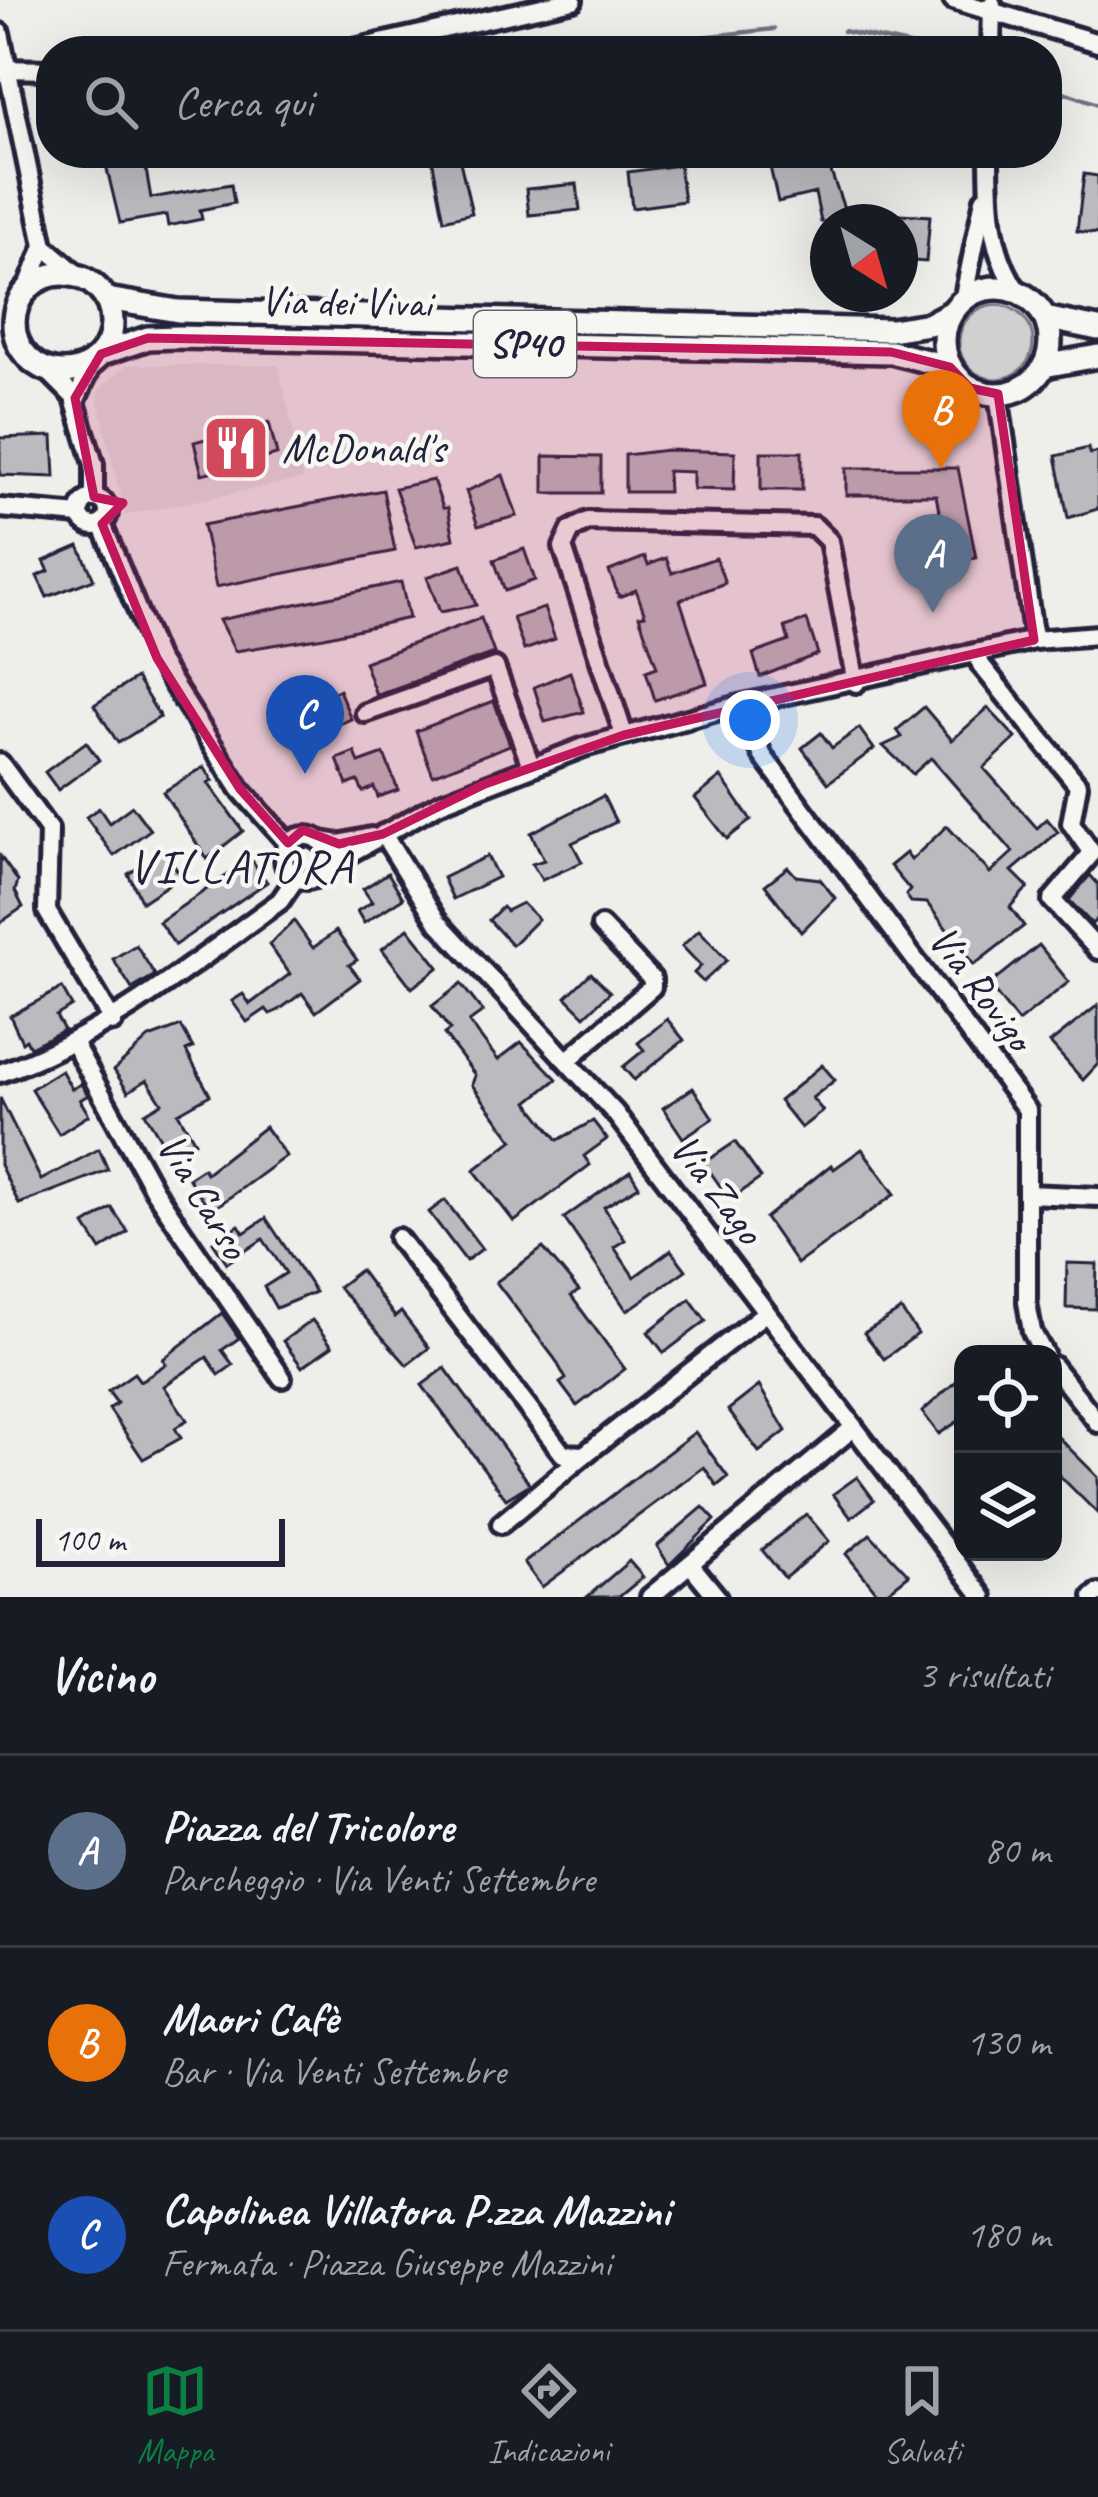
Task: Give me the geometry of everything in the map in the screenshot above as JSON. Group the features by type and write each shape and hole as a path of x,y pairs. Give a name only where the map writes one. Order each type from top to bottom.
{"main road":[{"path":"0,304 52,275 79,276"},
{"name":"SP40","path":"79,276 107,299"},
{"name":"SP40","path":"957,306 992,288 1019,293"},
{"path":"26,291 14,328 26,354"},
{"path":"1019,293 1045,318 1098,329"},
{"path":"97,358 112,328 107,299"},
{"name":"Via dei Vivai","path":"107,299 178,311 891,330 929,324 957,306"},
{"path":"950,367 943,339 957,306"},
{"path":"998,394 1025,386 1044,366 1049,350 1045,318"},
{"name":"Via dei Vivai","path":"97,358 148,338 202,338 891,352 950,367"},
{"path":"0,344 26,354 46,369"},
{"path":"1044,366 1098,356"},
{"name":"SP40","path":"46,369 65,372 97,358"},
{"name":"SP40","path":"950,367 970,388 998,394"}],"street":[{"path":"411,36 573,0"},
{"path":"953,0 992,5 1098,43"},
{"path":"991,36 992,5"},
{"path":"0,33 44,246 26,291"},
{"path":"4,69 36,70"},
{"path":"989,168 998,254 1019,293"},
{"path":"957,306 989,181"},
{"path":"44,246 79,276"},
{"path":"75,398 97,358"},
{"path":"46,369 75,398 94,464 94,497"},
{"path":"998,394 1034,640"},
{"path":"94,497 82,503 80,515 88,526 102,524"},
{"path":"94,497 108,508 102,524 157,658 248,801 288,843"},
{"path":"0,508 80,515"},
{"path":"624,735 563,547 572,530 588,520 814,526 829,541 856,683"},
{"path":"296,878 317,877 327,866 440,803 624,735 1034,640 1093,635 1098,653"},
{"path":"977,653 980,665 1078,785 1071,823 1092,853 1052,900 1098,950"},
{"path":"365,713 495,667 531,766"},
{"name":"Via Rovigo","path":"739,705 763,756 1027,1110 1027,1302 1039,1345"},
{"path":"0,763 49,830 47,911 113,1022"},
{"path":"288,843 308,835 339,844 383,834"},
{"name":"Via Zago","path":"383,834 437,922 570,1058 983,1597"},
{"path":"321,841 328,852 327,866"},
{"path":"288,843 284,863 296,878"},
{"path":"1,1070 74,1044 113,1022 280,901 296,878"},
{"path":"570,1058 652,987 652,979 601,926"},
{"name":"Via Carso","path":"74,1044 154,1190 283,1378"},
{"path":"1028,1194 1098,1197"},
{"path":"398,1238 563,1454 584,1454"},
{"path":"501,1524 766,1312"},
{"path":"1062,1377 1098,1423"},
{"path":"650,1597 853,1428"},
{"path":"691,1564 718,1597"}],"highlighted area":[{"path":"148,338 891,352 950,367 970,388 998,394 1034,640 624,735 485,784 383,834 339,844 303,830 288,843 240,789 157,658 102,524 123,503 94,497 75,398 101,354"}],"shaded area":[{"path":"996,305 1022,316 1033,342 1022,368 996,379 970,368 959,342 970,316"},
{"path":"126,365 279,365 303,479 125,515 98,401 99,390"}],"building":[{"path":"107,168 146,168 151,198 231,184 234,203 200,210 202,219 168,226 166,215 120,223"},
{"path":"434,168 462,168 472,213 444,220"},
{"path":"679,168 684,201 632,208 628,172"},
{"path":"770,168 829,168 842,204 817,204 815,193 778,202"},
{"path":"1084,174 1098,176 1098,234 1077,231"},
{"path":"577,184 580,210 529,215 526,189"},
{"path":"918,215 930,216 926,262 918,261"},
{"name":"McDonald's","path":"269,422 277,455 202,474 194,442"},
{"path":"53,436 55,477 0,475 0,438"},
{"path":"1088,448 1090,454 1098,452 1098,509 1068,518 1056,456"},
{"path":"667,450 735,452 734,490 693,489 693,472 667,471 668,492 625,492 625,455"},
{"path":"761,452 802,452 802,490 761,490"},
{"path":"544,456 601,457 601,493 544,493"},
{"path":"846,468 958,468 976,558 949,562 936,495 846,495"},
{"path":"503,475 517,516 478,526 466,491"},
{"path":"433,480 443,508 448,508 454,539 416,547 395,488"},
{"path":"383,490 395,551 216,587 203,525"},
{"path":"79,546 94,579 47,597 37,576 49,571 44,561"},
{"path":"524,549 535,580 505,591 494,560"},
{"path":"645,557 648,565 666,558 672,573 716,558 725,583 680,600 707,683 655,700 646,671 657,667 639,616 645,615 636,590 619,597 609,571"},
{"path":"462,565 476,605 440,612 427,577"},
{"path":"401,582 409,618 324,637 235,651 219,620"},
{"path":"544,608 555,639 524,650 513,618"},
{"path":"481,618 494,653 376,695 364,662"},
{"path":"807,620 818,654 760,677 753,654 789,641 785,627"},
{"path":"570,672 584,712 545,722 534,687"},
{"path":"136,678 160,717 118,743 94,705"},
{"path":"339,690 351,719 300,741 287,713"},
{"path":"494,701 510,745 433,775 416,731"},
{"path":"924,707 952,740 988,708 1016,738 984,768 1037,828 1047,819 1058,832 1012,871 1028,887 1010,907 1024,926 974,965 927,903 911,902 906,895 910,890 890,866 906,853 911,860 947,826 990,873 1013,852 931,758 913,774 883,746 902,737 897,730"},
{"path":"859,728 874,749 828,783 802,748 821,733 832,748"},
{"path":"86,742 99,760 58,790 45,772"},
{"path":"355,752 359,763 384,754 398,790 378,797 374,787 363,792 358,781 347,785 337,759"},
{"path":"204,767 213,781 208,783 243,831 207,859 163,792"},
{"path":"721,777 751,820 727,839 695,798"},
{"path":"603,796 616,822 572,843 582,862 542,880 532,864 544,860 531,833"},
{"path":"132,806 150,830 114,856 86,817 99,808 109,823"},
{"path":"164,851 181,876 142,902 128,874"},
{"path":"0,856 18,881 15,891 23,907 0,923"},
{"path":"487,856 498,877 453,899 443,878"},
{"path":"251,859 267,882 175,945 159,922"},
{"path":"788,867 796,876 820,879 835,898 801,932 765,885"},
{"path":"388,873 403,898 364,923 357,911 372,902 363,889"},
{"path":"1090,875 1098,884 1098,918 1092,924 1069,900"},
{"path":"522,903 538,919 512,945 489,920 502,907 506,911"},
{"path":"294,921 313,948 336,931 357,960 349,965 360,979 316,1012 302,993 279,1010 270,1014 266,1009 247,1022 232,1001 243,994 250,1004 290,974 269,945"},
{"path":"408,928 439,967 412,988 382,949"},
{"path":"699,930 727,960 703,982 694,973 701,966 682,946"},
{"path":"136,945 155,975 132,989 113,959"},
{"path":"1039,945 1069,982 1018,1022 989,985"},
{"path":"591,973 610,992 585,1016 566,997"},
{"path":"461,984 483,1012 469,1022 498,1060 521,1042 557,1079 528,1102 558,1140 593,1121 607,1139 584,1156 590,1165 514,1222 474,1170 513,1140 472,1085 475,1075 444,1034 450,1030 432,1006"},
{"path":"62,988 72,1006 56,1016 64,1030 30,1047 26,1039 22,1042 10,1016"},
{"path":"1098,1005 1098,1064 1083,1080 1050,1043"},
{"path":"667,1019 684,1040 634,1080 623,1067 644,1050 638,1043"},
{"path":"181,1026 193,1048 186,1051 210,1095 178,1113 195,1142 171,1156 145,1113 162,1103 147,1080 128,1092 114,1070 149,1038"},
{"path":"822,1065 835,1080 812,1098 823,1111 801,1128 779,1101"},
{"path":"61,1070 72,1089 81,1084 88,1095 80,1100 89,1115 59,1134 31,1089"},
{"path":"693,1088 713,1118 683,1138 663,1108"},
{"path":"0,1098 41,1180 99,1149 108,1170 19,1204 0,1165"},
{"path":"265,1127 286,1156 211,1211 188,1178 203,1168 206,1173"},
{"path":"735,1142 761,1178 730,1200 704,1163"},
{"path":"862,1149 895,1194 797,1264 765,1218 831,1165 834,1169"},
{"path":"630,1171 639,1186 604,1207 625,1240 614,1247 634,1277 671,1250 686,1270 627,1311 564,1218"},
{"path":"445,1200 482,1249 466,1261 429,1212"},
{"path":"112,1208 128,1232 101,1250 85,1225"},
{"path":"266,1218 315,1292 276,1308 264,1287 286,1273 263,1239 227,1263 213,1242 239,1225 244,1233"},
{"path":"543,1248 579,1291 571,1296 625,1369 577,1406 560,1383 566,1379 555,1359 496,1282"},
{"path":"1067,1263 1097,1264 1096,1309 1066,1308"},
{"path":"360,1270 395,1317 401,1312 429,1348 407,1365 338,1287"},
{"path":"690,1299 706,1321 664,1353 648,1332"},
{"path":"901,1310 918,1334 884,1359 864,1333"},
{"path":"222,1313 239,1338 222,1350 233,1365 219,1375 207,1357 164,1386 187,1420 175,1428 181,1438 143,1459 109,1409 117,1403 108,1391 134,1373 140,1381 166,1364 163,1359"},
{"path":"312,1320 332,1346 302,1367 283,1341"},
{"path":"445,1368 530,1484 506,1499 422,1385"},
{"path":"954,1383 954,1424 939,1434 922,1412"},
{"path":"759,1386 786,1431 759,1452 728,1410"},
{"path":"695,1432 728,1477 717,1486 704,1467 542,1587 524,1563"},
{"path":"1062,1441 1098,1477 1098,1514 1062,1478"},
{"path":"857,1477 874,1500 851,1518 833,1494"},
{"path":"703,1507 715,1520 669,1565 657,1546"},
{"path":"806,1514 829,1541 785,1578 762,1550"},
{"path":"870,1534 909,1575 881,1597 846,1554"},
{"path":"629,1561 643,1577 619,1597 587,1597"}],"waterway":[{"path":"710,36 774,29"},
{"path":"843,31 866,36"},
{"path":"1062,91 1098,104"}],"place":[{"name":"McDonald's","path":"236,448"},
{"name":"Maori Cafè","path":"941,469"},
{"name":"Piazza del Tricolore","path":"933,613"},
{"name":"Capolinea Villatora P.zza Mazzini","path":"305,774"}],"district":[{"name":"VILLATORA","path":"242,866"}]}
